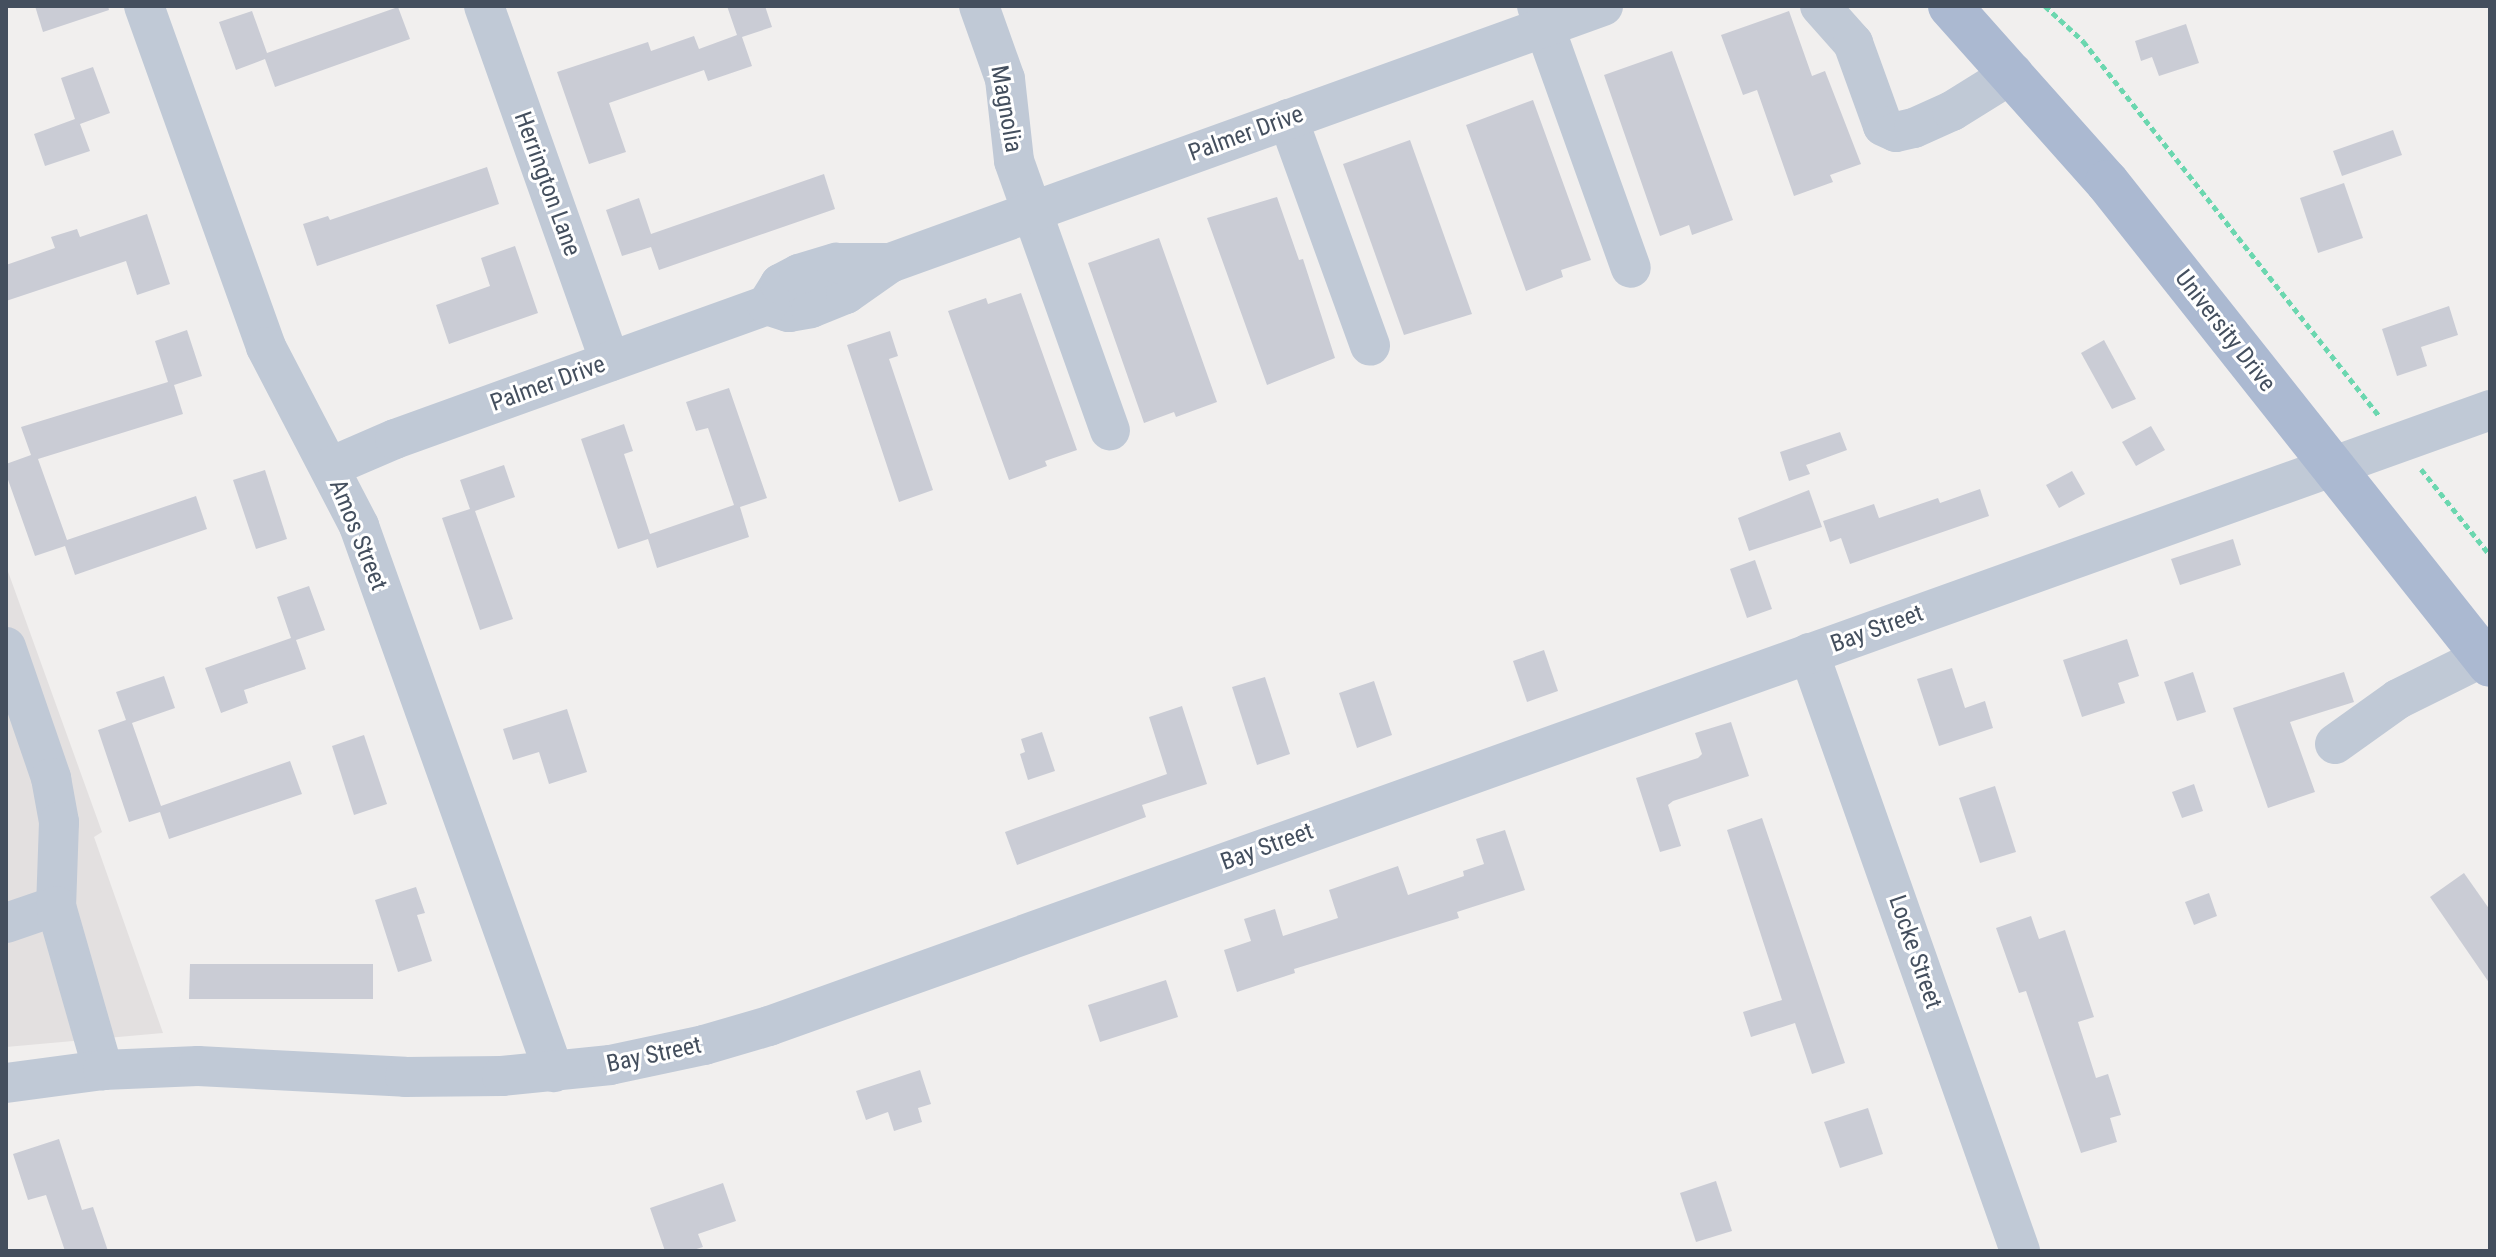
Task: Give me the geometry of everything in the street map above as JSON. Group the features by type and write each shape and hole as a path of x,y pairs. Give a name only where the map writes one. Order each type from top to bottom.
{"main road":[{"name":"University Drive","path":"1950,6 2013,73 2107,182 2487,661"}],"street":[{"name":"Amos Street","path":"144,6 266,347 359,526 554,1072"},
{"name":"Herrington Lane","path":"484,6 610,361"},
{"name":"Magnolia","path":"979,6 1005,79 1014,161 1110,430"},
{"name":"Palmer Drive","path":"330,467 395,439 767,305 780,284 817,267 890,263 1288,119 1540,17 1603,6"},
{"path":"1820,6 1853,43 1883,126 1896,132 1914,128 1952,111 2013,73"},
{"path":"1540,17 1631,268"},
{"path":"1288,119 1370,346"},
{"name":"Bay Street","path":"6,1083 103,1070 198,1066 448,1078 554,1072 676,1052 769,1026 2490,410"},
{"path":"6,647 51,778 59,822 56,906 103,1070"},
{"name":"Locke Street","path":"1809,653 2020,1251"},
{"path":"2335,744 2398,699 2487,661"},
{"path":"6,923 56,906"}],"path":[{"path":"2045,6 2083,41 2490,555"}],"shaded area":[{"path":"6,566 102,832 94,837 163,1033 6,1047"}],"building":[{"path":"35,6 108,6 109,10 43,32"},
{"path":"727,6 765,6 772,27 742,37 752,66 708,81 704,70 609,103 626,152 589,164 557,72 648,42 651,51 694,36 699,49 737,35"},
{"path":"398,7 410,39 275,87 265,59 236,70 219,22 252,11 267,53"},
{"path":"1789,11 1812,76 1825,71 1861,164 1830,175 1833,182 1794,196 1757,90 1743,95 1721,35"},
{"path":"2186,24 2199,63 2159,76 2152,57 2141,61 2135,41"},
{"path":"1672,51 1733,220 1692,235 1689,225 1660,236 1604,75"},
{"path":"93,67 110,113 80,124 90,151 45,166 34,134 75,119 61,78"},
{"path":"1533,100 1591,260 1561,270 1563,277 1526,291 1466,125"},
{"path":"2393,130 2402,155 2342,176 2333,151"},
{"path":"1410,140 1472,314 1404,335 1343,164"},
{"path":"487,167 499,204 317,266 303,224 328,216 330,220"},
{"path":"824,174 835,209 659,270 651,247 622,256 606,210 639,198 651,234"},
{"path":"2344,183 2363,238 2318,253 2300,198"},
{"path":"1277,197 1299,260 1303,259 1335,358 1267,385 1207,218"},
{"path":"147,214 170,284 137,295 126,261 6,301 6,265 55,248 51,237 77,229 80,237"},
{"path":"1159,238 1217,402 1176,417 1174,412 1144,423 1088,263"},
{"path":"515,246 538,313 449,344 436,305 490,286 481,258"},
{"path":"1021,293 1077,450 1045,461 1047,466 1009,480 948,311 986,298 988,304"},
{"path":"2449,306 2458,335 2421,347 2427,366 2397,376 2382,329"},
{"path":"187,330 202,376 174,385 183,414 38,459 67,540 196,496 207,529 75,575 65,546 35,556 6,474 6,464 31,455 21,427 168,382 155,341"},
{"path":"890,331 898,356 889,359 933,490 899,502 847,345"},
{"path":"2104,340 2136,399 2112,409 2081,353"},
{"path":"729,388 767,498 740,507 749,537 657,568 648,539 618,549 581,439 624,424 633,451 624,454 650,534 734,505 708,428 696,431 686,402"},
{"path":"2151,426 2165,450 2136,466 2122,442"},
{"path":"1840,432 1847,450 1806,465 1810,474 1789,481 1780,452"},
{"path":"504,465 515,497 475,511 513,619 480,630 442,518 470,509 460,480"},
{"path":"265,470 287,539 256,549 233,480"},
{"path":"2072,471 2085,494 2059,508 2046,485"},
{"path":"1980,489 1989,516 1850,564 1841,538 1830,542 1823,521 1874,504 1879,518 1938,498 1940,503"},
{"path":"1809,490 1822,527 1749,551 1738,518"},
{"path":"2233,539 2241,565 2180,585 2171,559"},
{"path":"1755,560 1772,609 1747,618 1730,569"},
{"path":"309,586 325,630 296,640 306,669 244,690 248,703 221,713 205,668 291,638 277,597"},
{"path":"2127,639 2139,676 2118,683 2125,703 2082,717 2063,660"},
{"path":"1544,650 1558,691 1527,702 1513,661"},
{"path":"1952,668 1965,708 1985,701 1993,728 1939,746 1917,679"},
{"path":"2193,672 2206,712 2177,721 2164,682"},
{"path":"2344,672 2354,702 2290,722 2315,792 2268,808 2233,708"},
{"path":"164,676 175,708 132,723 161,806 290,761 302,794 169,839 160,812 129,822 98,730 126,720 116,692"},
{"path":"1265,677 1290,754 1257,765 1232,687"},
{"path":"1374,681 1392,735 1357,748 1339,693"},
{"path":"1182,706 1207,784 1142,805 1146,817 1017,865 1005,832 1167,774 1149,717"},
{"path":"567,709 587,772 549,784 539,752 513,760 503,729"},
{"path":"1731,722 1749,776 1668,805 1681,846 1660,852 1636,778 1698,758 1702,754 1695,733"},
{"path":"1042,732 1055,771 1028,780 1020,754 1025,752 1021,739"},
{"path":"364,735 387,804 354,815 332,746"},
{"path":"2194,784 2203,811 2182,818 2172,792"},
{"path":"1995,786 2016,852 1980,863 1959,798"},
{"path":"1762,818 1845,1063 1812,1074 1795,1023 1751,1037 1743,1012 1782,1000 1727,830"},
{"path":"1505,830 1525,890 1457,912 1459,918 1294,969 1295,973 1237,992 1224,950 1251,941 1244,919 1275,909 1283,936 1338,918 1329,890 1398,866 1408,895 1464,876 1463,871 1484,864 1476,839"},
{"path":"2464,873 2490,910 2490,984 2430,897"},
{"path":"416,887 425,913 417,915 432,961 398,972 375,900"},
{"path":"2209,893 2217,916 2194,925 2185,902"},
{"path":"2031,916 2039,939 2065,930 2094,1017 2078,1022 2096,1078 2108,1074 2121,1115 2110,1118 2117,1142 2081,1153 2026,991 2019,993 1996,928"},
{"path":"190,964 373,964 373,999 189,999"},
{"path":"1166,980 1178,1017 1100,1042 1088,1005"},
{"path":"920,1070 931,1104 918,1108 922,1122 894,1131 888,1112 866,1120 856,1091"},
{"path":"1868,1108 1883,1154 1840,1168 1824,1122"},
{"path":"59,1139 82,1210 93,1207 108,1251 65,1251 46,1195 28,1200 13,1154"},
{"path":"1716,1181 1732,1231 1696,1242 1680,1193"},
{"path":"723,1183 736,1221 698,1234 703,1247 690,1251 665,1251 650,1208"}]}
